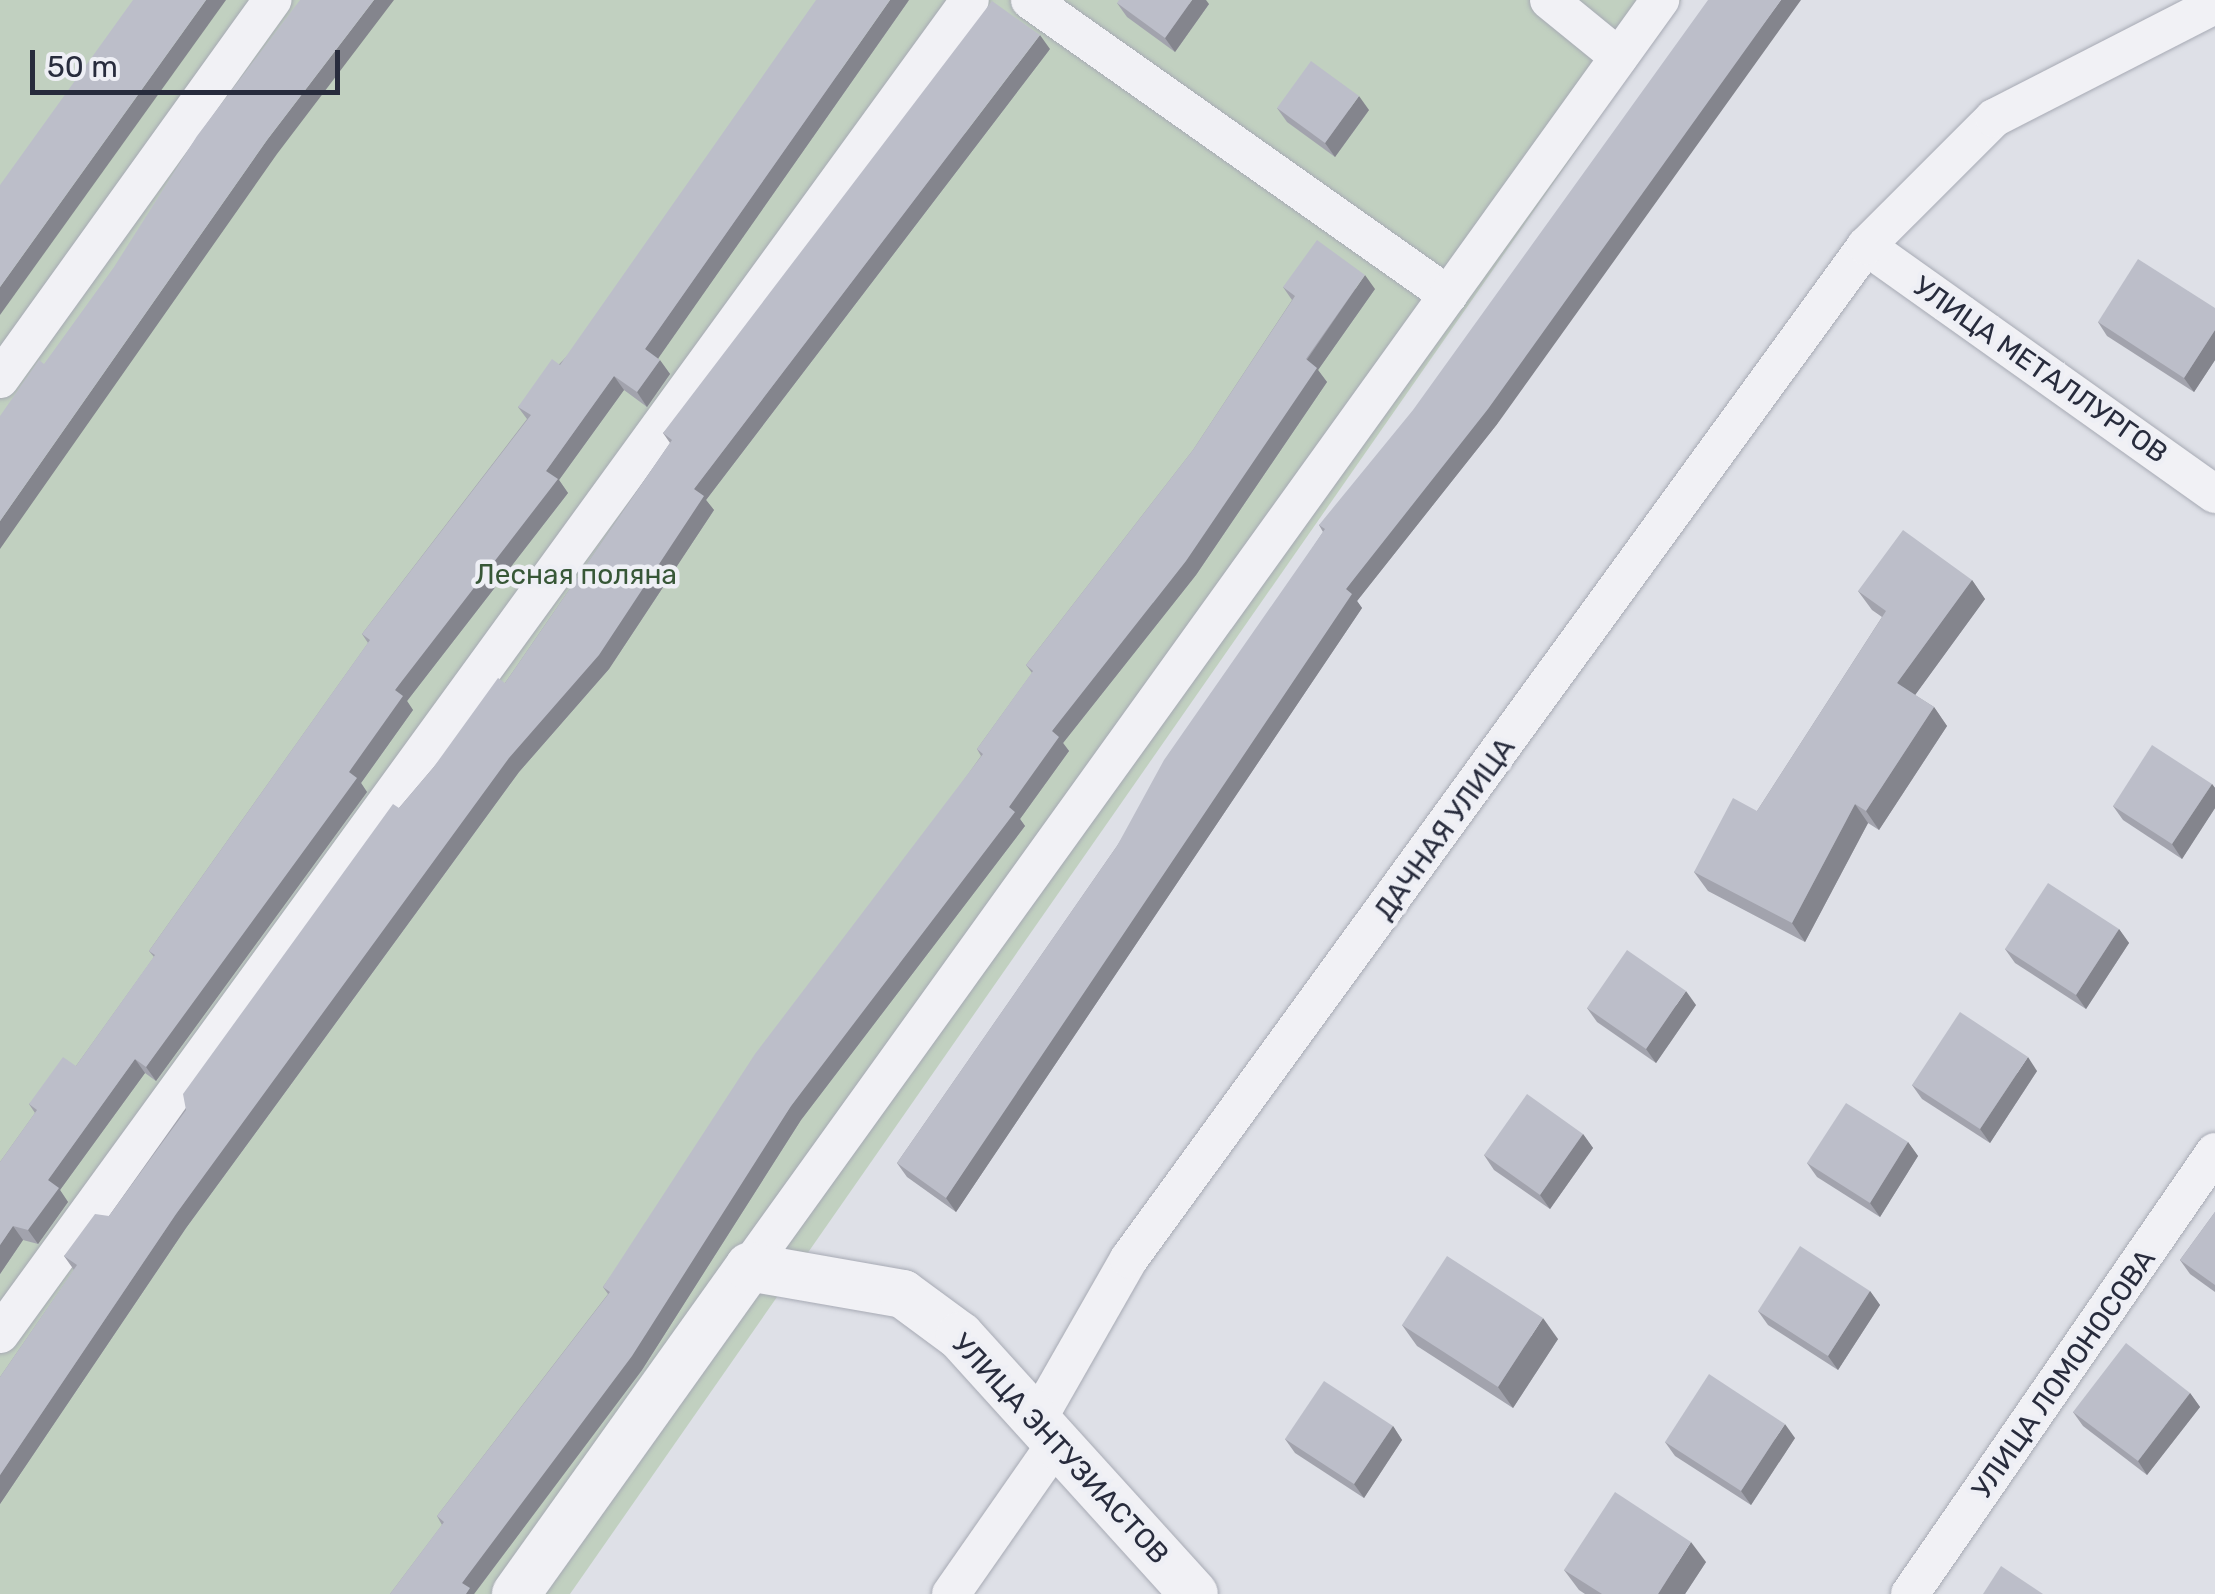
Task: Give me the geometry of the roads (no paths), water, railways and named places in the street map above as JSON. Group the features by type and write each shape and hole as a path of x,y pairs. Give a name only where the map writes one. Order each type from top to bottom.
{"street":[{"path":"0,379 272,0"},
{"path":"0,1334 970,0"},
{"path":"1030,0 1448,295"},
{"path":"1549,0 1619,58"},
{"path":"516,1594 1660,0"},
{"name":"ДАЧНАЯ УЛИЦА","path":"951,1594 1047,1431 1129,1259 1866,246 1994,118 2215,5"},
{"name":"УЛИЦА МЕТАЛЛУРГОВ","path":"1866,246 2215,494"},
{"name":"УЛИЦА ЛОМОНОСОВА","path":"1910,1594 2215,1152"},
{"name":"УЛИЦА ЭНТУЗИАСТОВ","path":"749,1266 903,1294 960,1336 1194,1594"}],"park label":[{"name":"Лесная поляна","path":"576,575"}]}
